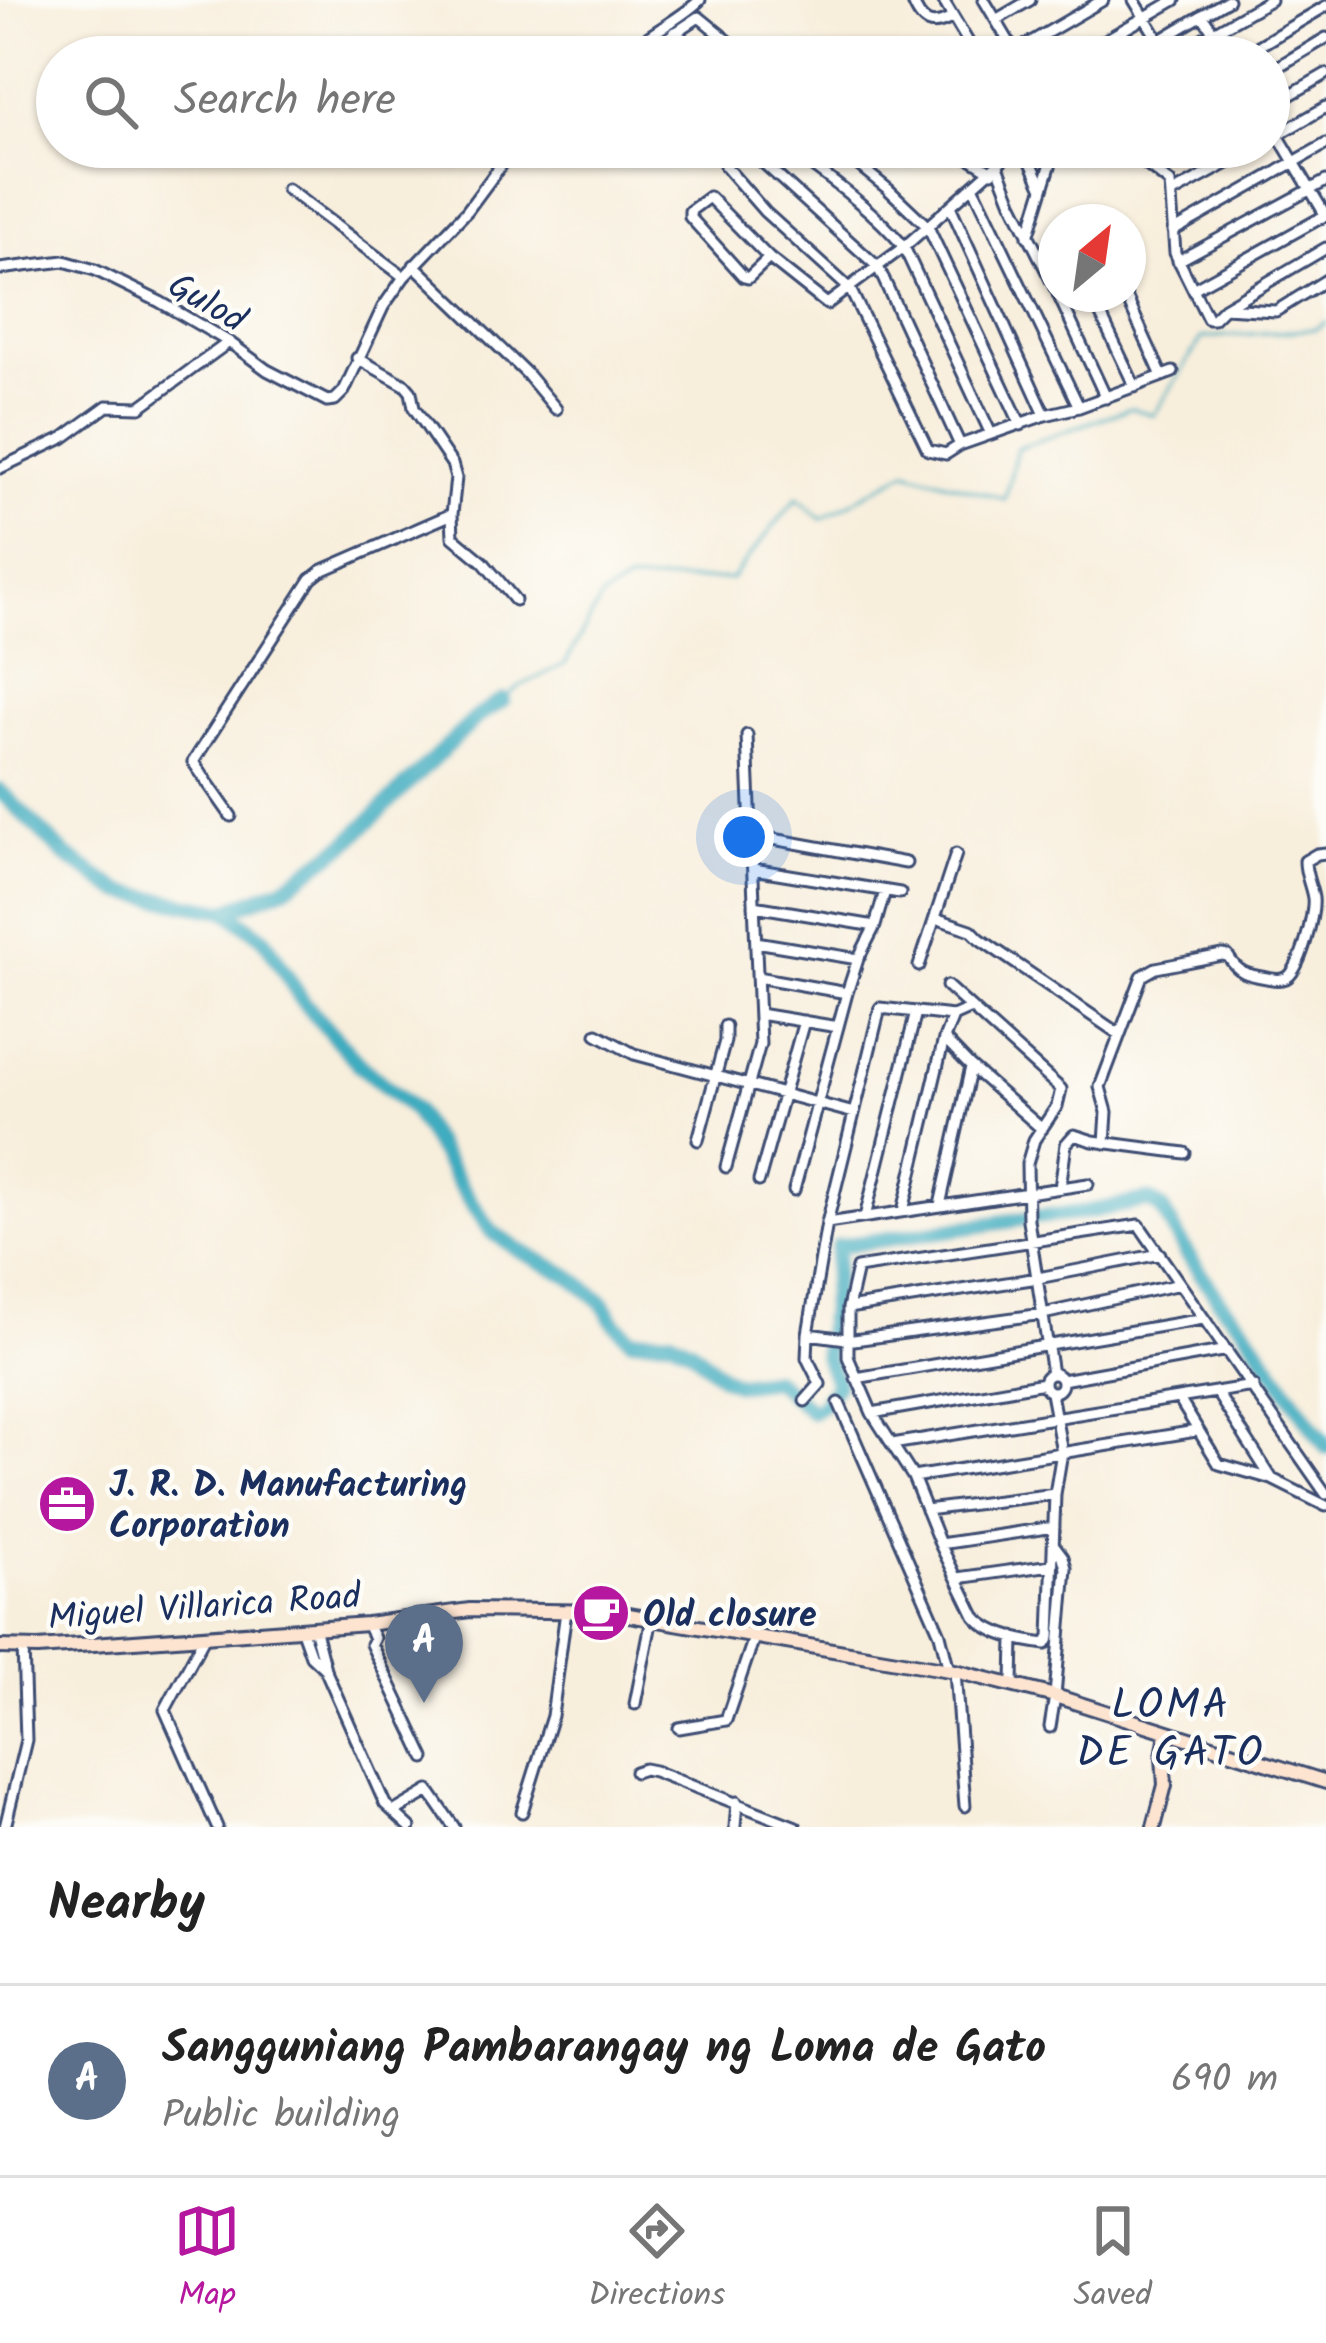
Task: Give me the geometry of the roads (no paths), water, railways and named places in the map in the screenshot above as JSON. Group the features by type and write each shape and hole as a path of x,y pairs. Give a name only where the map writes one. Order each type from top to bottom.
{"main road":[{"name":"Miguel Villarica Road","path":"0,1647 368,1624 470,1610 611,1612 1012,1684 1326,1782"},
{"path":"1154,1827 1165,1784 1167,1733"}],"street":[{"path":"646,36 700,0"},
{"path":"912,0 931,25 953,17"},
{"path":"943,0 963,36"},
{"path":"984,0 1005,36"},
{"path":"996,20 1030,0"},
{"path":"1045,36 1103,0"},
{"path":"1134,0 1156,36"},
{"path":"1113,36 1175,0"},
{"path":"1167,36 1228,0"},
{"path":"1205,36 1270,0"},
{"path":"1275,36 1326,6"},
{"path":"1202,15 1215,36"},
{"path":"669,36 699,17 722,36"},
{"path":"675,32 680,36"},
{"path":"1290,59 1326,38"},
{"path":"1290,95 1326,74"},
{"path":"1290,128 1326,107"},
{"path":"1290,164 1326,144"},
{"path":"1193,290 1326,215 1290,157"},
{"path":"498,168 467,211 404,277 357,358 411,392 414,408 452,464 456,478 453,536 515,600"},
{"path":"727,168 765,212 850,290 928,450 946,454 960,445 1167,374 1134,312"},
{"path":"769,168 878,267 960,445"},
{"path":"815,168 904,247 991,434"},
{"path":"863,168 928,227 1021,425"},
{"path":"1030,168 1043,188"},
{"path":"1028,237 1049,168"},
{"path":"1152,168 1170,183 1175,253 1208,319 1326,248"},
{"path":"1157,173 1165,168"},
{"path":"1171,194 1219,168"},
{"path":"1173,231 1283,168"},
{"path":"769,258 744,278 690,217 690,211 710,196 769,258 823,304 850,290 995,169 1038,250"},
{"path":"1178,261 1326,181"},
{"path":"974,188 1079,407"},
{"path":"287,189 404,277"},
{"path":"951,208 1045,415"},
{"name":"Gulod","path":"0,269 64,261 95,270 160,302 267,370 327,401 344,391 357,358"},
{"path":"414,265 556,409"},
{"path":"1224,308 1274,312 1326,280"},
{"path":"1066,312 1106,398"},
{"path":"1100,312 1135,387"},
{"path":"0,468 63,438 107,406 140,407 229,342"},
{"path":"231,816 193,762 311,579 452,514"},
{"path":"726,1167 760,1044 747,735"},
{"path":"752,835 906,863"},
{"path":"1106,1143 1107,1112 1100,1088 1142,976 1156,968 1228,956 1244,974 1287,978 1295,970 1313,914 1305,861 1326,853"},
{"path":"919,966 956,854"},
{"path":"753,869 900,893"},
{"path":"794,1190 847,993 885,891"},
{"path":"754,906 875,926"},
{"path":"935,918 971,930 1119,1034"},
{"path":"756,941 858,959"},
{"path":"757,977 847,993"},
{"path":"947,986 1061,1089 1057,1106 1034,1140 1027,1165 1031,1241 1062,1452 1055,1494 1050,1637 1046,1643 1014,1637 982,1624 940,1544 913,1477 872,1413 848,1357 848,1308 857,1268 1024,1244 1031,1241 1139,1225 1326,1494"},
{"path":"805,1400 820,1384 807,1358 808,1334 827,1223 880,1008 953,1016 971,1007"},
{"path":"865,1217 916,1012"},
{"path":"759,1014 838,1027"},
{"path":"903,1211 953,1016"},
{"path":"759,1180 804,1022"},
{"path":"698,1140 725,1026"},
{"path":"597,1034 634,1054 854,1113"},
{"path":"944,1039 1042,1129"},
{"path":"940,1205 971,1067"},
{"path":"1060,1188 1069,1138 1074,1135 1185,1153"},
{"path":"827,1223 1088,1184"},
{"path":"848,1308 1160,1254"},
{"path":"808,1334 854,1340 1043,1314 1180,1284"},
{"path":"856,1378 1203,1319"},
{"path":"872,1413 1227,1350"},
{"path":"892,1444 1253,1386"},
{"path":"1217,1393 1272,1479"},
{"path":"1179,1399 1220,1464 1272,1479 1326,1505"},
{"path":"838,1403 952,1670 964,1806"},
{"path":"913,1477 1196,1431"},
{"path":"926,1510 1055,1494"},
{"path":"940,1544 1054,1527"},
{"path":"1049,1726 1066,1568 1054,1545"},
{"path":"958,1578 1052,1565"},
{"path":"522,1811 552,1716 566,1611"},
{"path":"635,1704 652,1618"},
{"path":"368,1624 374,1638 371,1644 425,1758"},
{"path":"308,1628 385,1804 410,1827"},
{"path":"679,1728 726,1720 755,1635"},
{"path":"205,1636 165,1710 217,1827"},
{"path":"1012,1684 1014,1637"},
{"path":"5,1827 26,1740 23,1647"},
{"path":"635,1772 654,1772 796,1827"},
{"path":"395,1811 431,1792 454,1827"},
{"path":"735,1827 737,1802"}],"waterway":[{"path":"503,700 565,664 602,598 627,582 731,579 797,498 822,519 907,471 1005,499 1017,448 1131,408 1154,415 1202,338 1315,329 1326,322"},
{"path":"0,791 65,855 120,892 226,911 285,887 347,843 476,718 503,700"},
{"path":"226,911 264,938 303,1002 362,1067 414,1110 492,1232 570,1276 602,1302 631,1339 671,1339 737,1384 774,1379 811,1411 822,1405 837,1384 825,1356 838,1246 1023,1219"},
{"path":"1035,1217 1149,1200 1162,1209 1187,1254 1326,1447"}],"place":[{"name":"J. R. D. Manufacturing Corporation","path":"67,1504"},
{"name":"Old closure","path":"601,1613"},
{"name":"Sangguniang Pambarangay ng Loma de Gato","path":"424,1703"}],"district":[{"name":"LOMA DE GATO","path":"1171,1727"}]}
